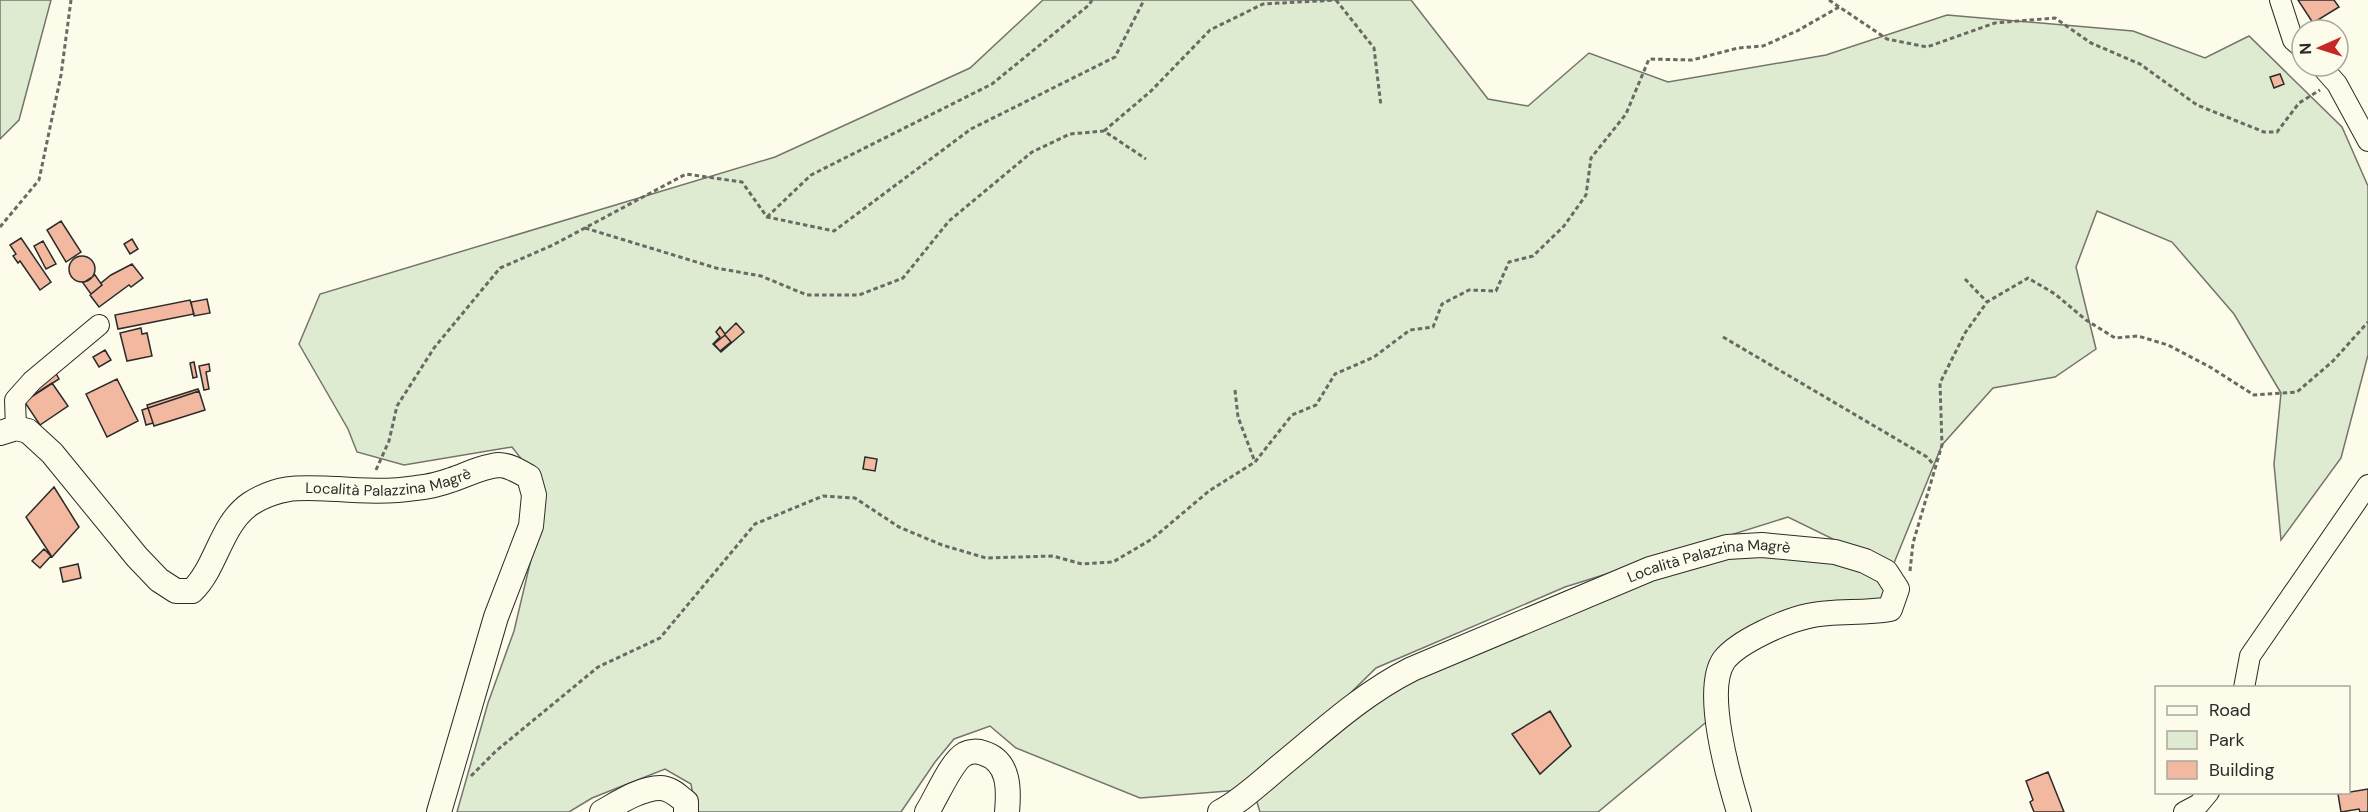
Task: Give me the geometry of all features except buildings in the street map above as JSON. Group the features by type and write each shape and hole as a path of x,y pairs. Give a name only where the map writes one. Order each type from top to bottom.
{"main road":[{"name":"Località Palazzina Magrè","path":"8,431 28,431 51,453 136,557 159,580 176,591 192,591 202,581 234,521 248,506 270,493 290,487 372,490 414,488 449,481 476,470 500,465 529,477 534,495 531,526 496,617 439,812"},
{"name":"Località Palazzina Magrè","path":"1220,812 1253,789 1382,684 1412,669 1650,569 1727,546 1796,547 1835,552 1864,561 1886,572 1897,589"},
{"path":"1739,812 1716,714 1717,684 1724,660 1744,644 1784,622 1811,615 1890,609 1897,589"},
{"path":"927,812 954,766 964,754 977,751 989,754 1002,767 1009,788 1007,812"},
{"path":"602,812 628,798 660,788 674,792 686,802 686,812"}],"street":[{"path":"2280,0 2290,31"},
{"path":"2331,78 2349,104 2368,141"},
{"name":"Località Palazzina Magrè","path":"8,431 15,400 32,381 99,325"},
{"path":"2244,686 2250,656 2368,485"},
{"path":"2184,812 2199,804 2207,794"}],"path":[{"path":"0,227 39,180 61,75 71,0"},
{"path":"767,218 811,175 992,84 1089,5 1092,0"},
{"path":"372,490 376,470 389,441 397,406 434,348 500,268 585,228 686,174 742,182 767,218 834,231 971,129 1115,57 1144,0"},
{"path":"585,228 705,265 761,276 807,295 859,295 903,278 949,221 1032,152 1070,134 1104,131 1151,91 1210,30 1263,4 1336,0 1374,48 1381,106"},
{"path":"1829,0 1887,39 1927,47 1995,23 2055,18 2091,43 2140,64 2197,105 2264,132 2277,132 2299,103 2334,81"},
{"path":"469,779 504,745 598,668 660,638 755,524 823,496 855,498 899,527 942,545 986,558 1053,556 1082,564 1113,562 1152,539 1209,491 1255,462 1292,415 1316,405 1335,374 1374,357 1410,330 1433,327 1443,304 1469,290 1496,291 1509,262 1533,256 1564,225 1586,195 1591,158 1626,114 1649,59 1692,60 1737,48 1763,46 1807,26 1839,7"},
{"path":"1104,131 1146,159"},
{"path":"1897,589 1910,572 1913,543 1942,445 1940,383 1965,333 1987,302 2028,278 2055,294 2086,320 2115,338 2138,336 2168,345 2210,367 2254,395 2297,392 2333,361 2368,322"},
{"path":"1965,279 1987,302"},
{"path":"1723,337 1927,457 1935,465"},
{"path":"1235,390 1238,417 1255,462"}],"green space":[{"path":"0,0 51,0 19,120 0,139"},
{"path":"1043,0 1411,0 1488,99 1528,106 1589,53 1668,82 1826,55 1947,15 2133,31 2205,58 2249,36 2342,127 2368,186 2368,355 2341,458 2281,540 2274,464 2281,393 2234,314 2172,242 2097,211 2076,267 2096,349 2055,377 1993,388 1942,445 1892,568 1788,517 1565,587 1376,668 1261,781 1355,704 1727,547 1835,552 1881,577 1886,595 1875,612 1744,644 1719,675 1716,714 1598,812 1260,812 1253,789 1140,798 1016,748 990,726 954,739 935,762 901,812 696,812 691,784 665,769 592,798 569,812 457,812 488,703 514,631 537,534 541,484 512,447 404,465 357,452 348,429 299,344 320,294 775,157 970,68"}]}
